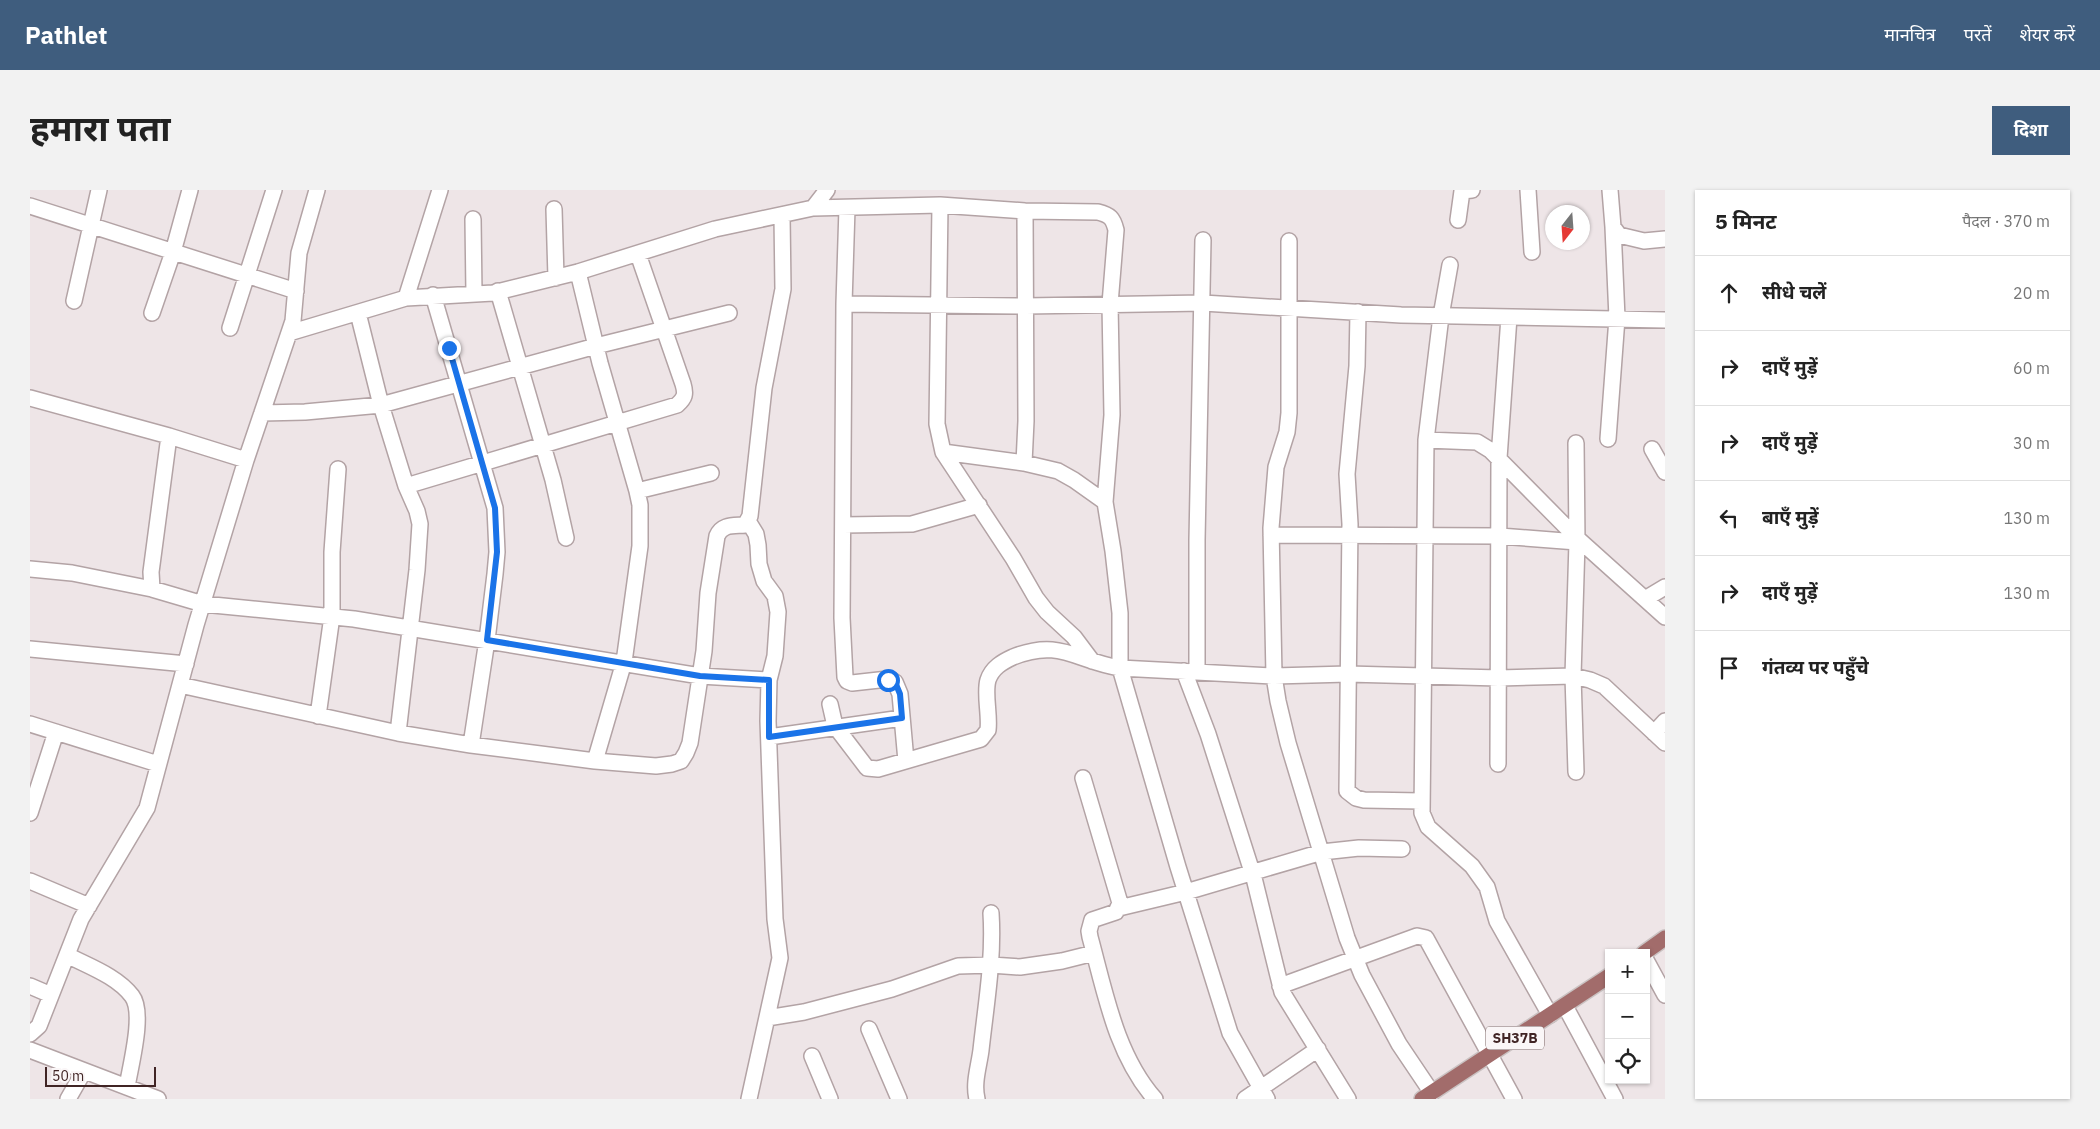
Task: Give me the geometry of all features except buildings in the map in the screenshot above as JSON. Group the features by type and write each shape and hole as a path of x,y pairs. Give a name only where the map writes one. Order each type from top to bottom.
{"main road":[{"path":"1650,949 1665,938"},
{"name":"SH37B","path":"1427,1096 1605,979"}],"street":[{"path":"74,301 99,190"},
{"path":"152,313 190,190"},
{"path":"230,328 274,190"},
{"path":"30,1034 39,1026 81,919 146,808 202,604 246,460 293,321 300,253 317,190"},
{"path":"406,298 440,190"},
{"path":"812,208 827,190"},
{"path":"1458,220 1462,191 1472,190"},
{"path":"1528,190 1532,252"},
{"path":"1608,439 1617,318 1610,190"},
{"path":"289,333 406,298 498,291 556,278 715,229 812,208 940,205 1108,214 1114,220 1116,230 1110,304 1112,415 1105,502 1120,613 1120,668 1141,746 1230,1033 1264,1094"},
{"path":"940,205 937,424 943,452 1013,558 1036,598 1047,612 1074,637 1093,662"},
{"path":"30,206 296,291"},
{"path":"847,208 844,304 842,618 845,677 847,681 852,683 888,680 895,682 900,694 906,761"},
{"path":"554,209 556,278"},
{"path":"1024,463 1025,211"},
{"path":"180,685 398,733 471,745 595,761 656,766 680,761 690,743 700,676 708,593 717,536 722,528 726,526 744,525 750,516 764,388 783,289 782,216"},
{"path":"473,219 474,294"},
{"path":"1613,227 1619,235 1631,239 1644,241 1665,239"},
{"path":"1203,240 1197,540 1191,671 1208,734 1252,871 1280,986 1348,1099"},
{"path":"1288,241 1289,413 1287,432 1276,467 1271,535 1274,676 1278,701 1288,743 1347,938 1362,975 1427,1096"},
{"path":"406,486 677,405 684,399 686,392 638,254"},
{"path":"1450,265 1441,316 1426,440 1422,813 1428,827 1472,866 1487,887 1497,921 1550,1015"},
{"path":"578,272 596,346 638,491 640,505 640,546 624,662 595,761"},
{"path":"498,291 542,445 566,538"},
{"path":"433,295 483,462 495,508 497,526 495,574 471,745"},
{"path":"844,304 1026,306 1202,303 1441,316 1665,320"},
{"path":"1358,312 1357,366 1347,474 1350,536 1347,791 1356,798 1364,800 1421,801"},
{"path":"358,313 381,405 420,524 417,570 398,733"},
{"path":"262,413 306,412 381,405 596,346 729,313"},
{"path":"1498,764 1499,458 1509,317"},
{"path":"30,398 169,436 246,460"},
{"path":"152,589 151,572 169,436"},
{"path":"1426,440 1477,442 1490,450 1577,540 1665,617"},
{"path":"1576,443 1577,540 1573,676 1576,772"},
{"path":"1652,449 1665,472"},
{"path":"943,452 1024,463 1058,471 1105,502"},
{"path":"318,716 332,616 332,552 338,469"},
{"path":"638,491 711,472"},
{"path":"843,526 912,524 979,505"},
{"path":"748,521 756,534 759,564 764,581 774,596 778,612 775,656 769,680 769,737 776,919 780,958 749,1099"},
{"path":"1271,535 1500,536 1577,540"},
{"path":"30,569 72,573 152,589 202,604 332,616 410,626 597,660 624,662 700,676 769,680"},
{"path":"1645,599 1665,587"},
{"path":"830,704 835,726 867,768 878,769 981,739 986,734 989,724 988,682 993,670 1004,661 1028,651 1048,648 1120,668 1274,676 1348,674 1499,678 1573,676 1604,686 1660,738 1665,721"},
{"path":"30,649 186,664"},
{"path":"769,737 835,726 902,718"},
{"path":"30,724 158,764"},
{"path":"30,813 56,732"},
{"path":"1083,778 1120,903 1119,908"},
{"path":"1154,1099 1137,1078 1130,1065 1108,1004 1088,930 1092,920 1116,912 1119,908 1186,892 1252,871 1322,852 1359,848 1402,848"},
{"path":"30,881 89,906"},
{"path":"977,1099 976,1080 989,986 992,944 991,913"},
{"path":"1280,986 1418,936 1426,938 1514,1099"},
{"path":"767,1018 804,1012 892,989 958,966 990,965 1020,967 1062,961 1094,953"},
{"path":"67,955 121,984 133,997 137,1008 137,1026 127,1087"},
{"path":"1650,967 1665,995"},
{"path":"30,986 51,995"},
{"path":"1565,1006 1615,1099"},
{"path":"869,1029 898,1099"},
{"path":"1245,1099 1264,1094 1318,1049"},
{"path":"30,1050 158,1099"},
{"path":"812,1056 830,1099"},
{"path":"68,1099 84,1071"}],"route":[{"path":"449,348 495,508 497,552 487,640 700,676 769,680 769,737 835,726 902,718 900,694 895,682 888,680"}]}
